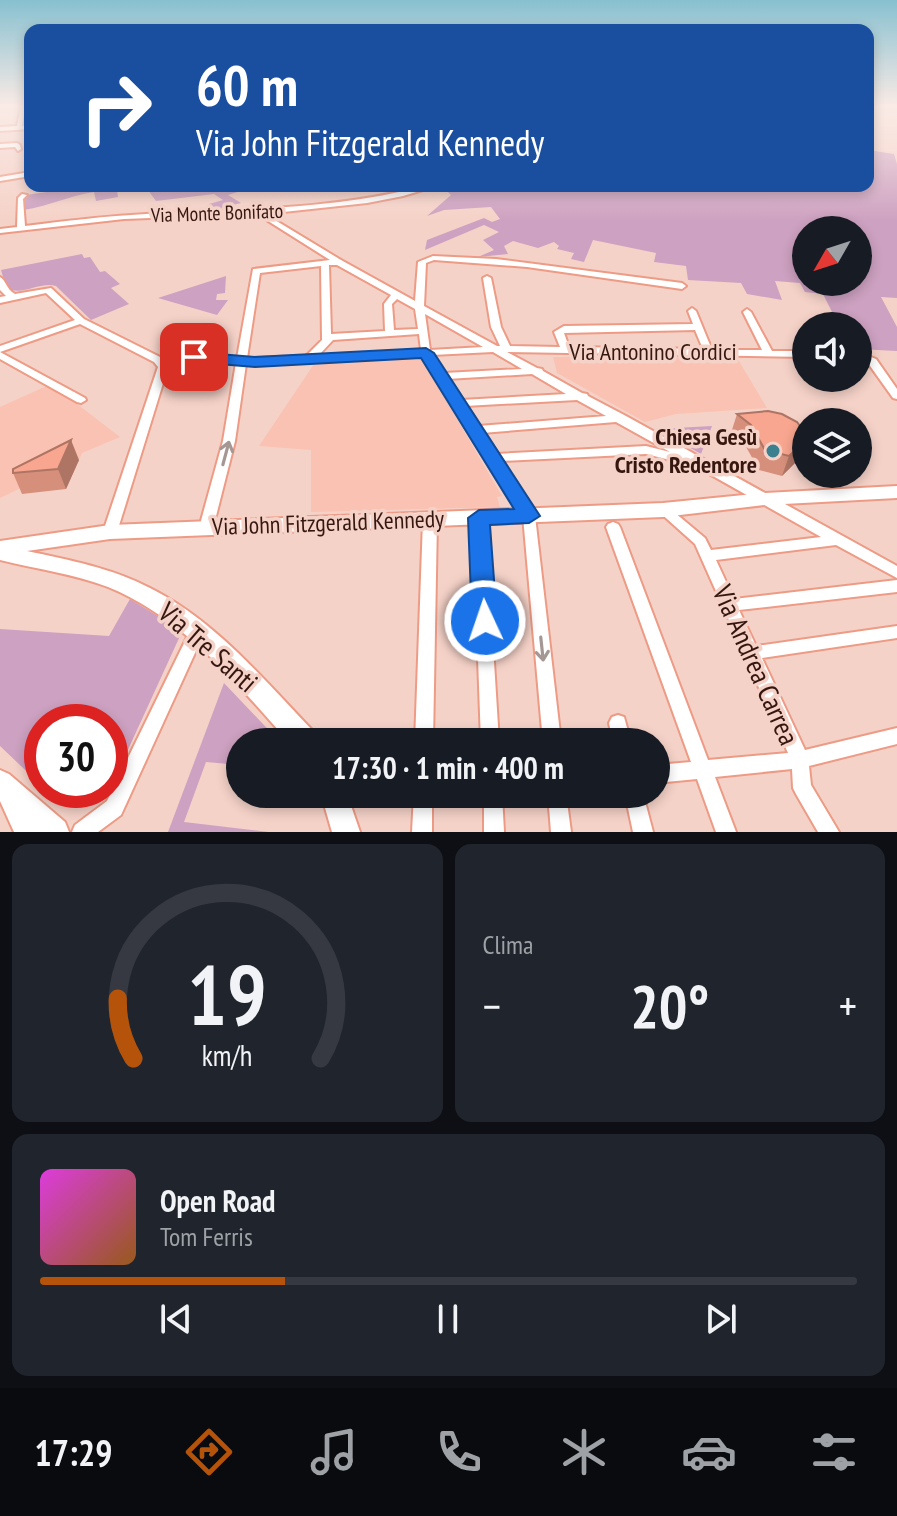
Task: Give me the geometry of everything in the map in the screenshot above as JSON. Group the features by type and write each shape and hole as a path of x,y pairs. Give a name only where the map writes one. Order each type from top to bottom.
{"street":[{"path":"0,146 17,145 18,149"},
{"path":"0,179 24,175"},
{"name":"Via Monte Bonifato","path":"0,231 127,217 260,214 410,192"},
{"path":"21,228 20,199 24,195"},
{"path":"260,214 338,262 502,349 897,573"},
{"path":"551,728 529,516 426,353 419,305 421,265 433,258 511,260 561,271 682,286"},
{"path":"206,528 229,441 256,271 338,262"},
{"path":"309,359 326,338 325,264"},
{"path":"487,278 502,349"},
{"path":"0,280 5,292 13,297"},
{"path":"0,300 48,290 81,321 158,360 163,367 110,532"},
{"path":"390,333 388,304 397,294"},
{"path":"692,311 709,353"},
{"path":"747,312 768,353"},
{"path":"0,349 81,321"},
{"path":"566,351 559,332 564,329 699,327"},
{"path":"326,338 423,331"},
{"name":"Via Antonino Cordici","path":"158,360 194,357 241,361 309,359 502,349 792,354"},
{"path":"0,355 81,400"},
{"path":"872,361 897,396"},
{"path":"440,376 539,371"},
{"path":"458,403 583,396"},
{"path":"475,430 623,418"},
{"path":"492,458 646,450 670,456 687,454"},
{"name":"Via John Fitzgerald Kennedy","path":"0,550 110,532 663,510 765,499 897,492"},
{"name":"Via Andrea Carrea","path":"663,510 700,541 800,760 802,788 829,832"},
{"path":"479,518 489,728"},
{"path":"424,728 430,520"},
{"path":"613,527 726,832"},
{"path":"707,556 839,540"},
{"name":"Via Tre Santi","path":"0,550 116,581 155,600 197,631 292,728"},
{"path":"729,605 897,586"},
{"path":"82,832 114,808 197,631"},
{"path":"751,653 897,632"},
{"path":"618,723 619,728"},
{"path":"670,773 800,760 897,736"},
{"path":"4,786 29,832"},
{"path":"4,786 55,832"},
{"path":"338,808 346,832"},
{"path":"422,832 423,808"},
{"path":"493,808 494,832"},
{"path":"558,808 561,832"},
{"path":"637,808 643,832"}],"shaded area":[{"path":"874,151 894,154 897,164 897,298 881,297 897,327 897,351 872,350 872,312 832,312 824,296 872,296 872,216 792,216 792,282 775,281 782,300 747,294 741,283 688,280 686,266 654,262 656,253 593,240 584,262 571,259 574,253 557,249 559,246 554,242 538,248 513,241 504,246 508,254 478,257 494,250 483,240 499,232 484,225 425,250 427,240 484,218 492,222 500,219 491,207 444,210 427,216 451,195 448,192 874,192"},
{"path":"94,192 23,210 21,199 26,195"},
{"path":"94,192 117,192 118,197 96,201"},
{"path":"149,192 238,192 228,195 241,203 213,210 209,204 223,200 214,194 156,201"},
{"path":"82,254 84,258 90,257 100,272 105,271 120,284 111,288 129,304 91,320 56,286 17,291 6,287 1,270"},
{"path":"226,276 225,293 217,294 216,300 228,300 217,315 158,298"},
{"path":"420,356 502,496 497,497 500,507 311,512 311,450 259,446 314,364"},
{"path":"736,356 767,408 676,414 645,422 557,373 553,357"},
{"path":"51,384 120,437 82,453 79,460 0,498 0,407"},
{"path":"712,426 701,454 657,429"},
{"path":"130,599 161,618 180,636 128,750 128,704 24,704 24,769 0,746 0,629 109,636"},
{"path":"224,683 267,728 226,728 226,764 206,762 184,822 269,832 168,832"}],"building":[{"path":"768,411 792,419 792,453 789,456 765,450 751,425 737,414"},
{"path":"71,440 58,469 13,473 13,469"}],"place":[{"name":"Chiesa Gesù Cristo Redentore","path":"773,451"}],"route":[{"path":"194,357 255,362 426,353 529,516 479,518 485,621"}]}
